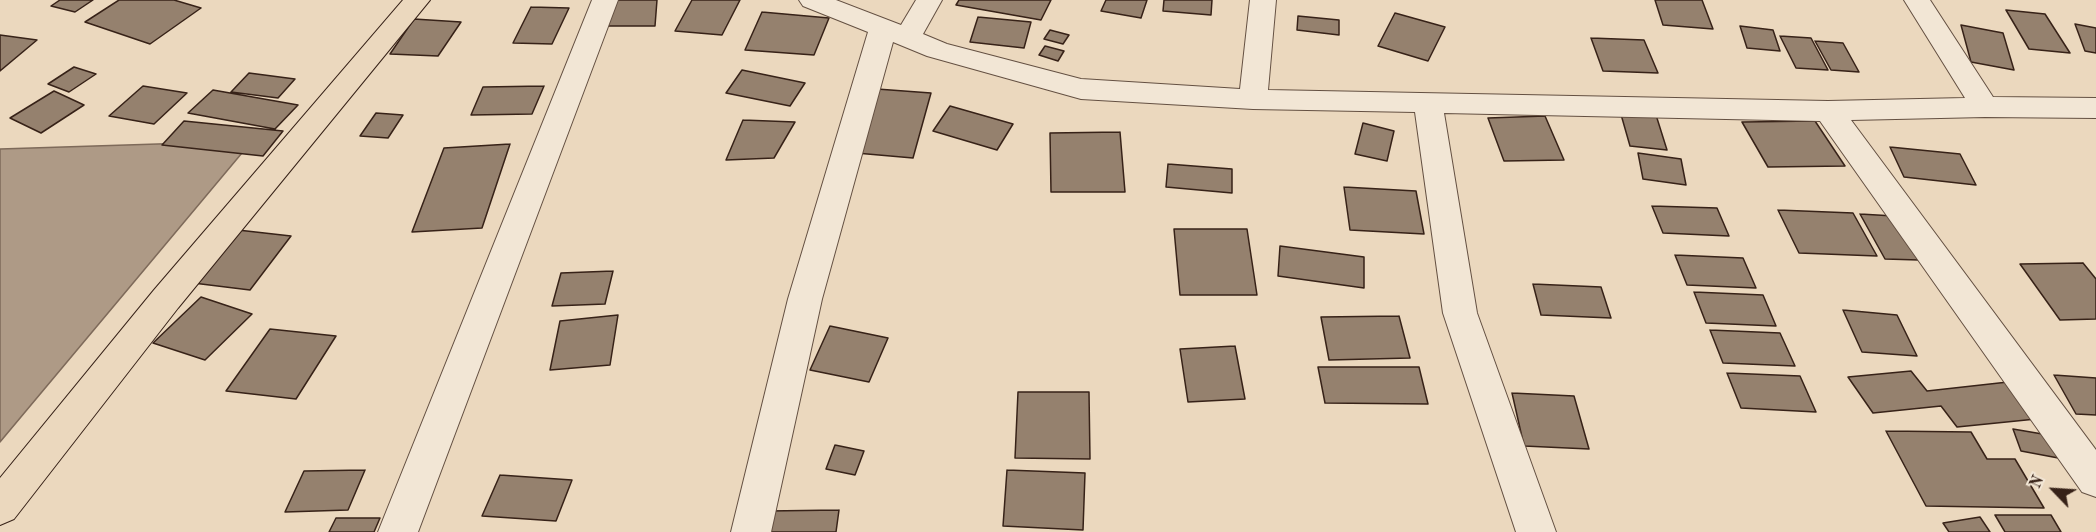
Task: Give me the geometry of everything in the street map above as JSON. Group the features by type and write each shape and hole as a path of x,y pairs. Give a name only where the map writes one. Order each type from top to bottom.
{"main road":[{"path":"0,507 166,299 417,0"}],"street":[{"path":"398,532 605,0"},
{"path":"812,0 937,50 1081,89 1253,99 1828,111 1985,107 2096,108"},
{"path":"751,532 805,299 895,33 929,0"},
{"path":"1253,99 1263,0"},
{"path":"1917,0 1985,107"},
{"path":"1428,103 1460,313 1536,532"},
{"path":"1828,111 2096,480"}],"shaded area":[{"path":"252,141 0,442 0,149"}],"building":[{"path":"60,0 93,0 75,12 51,6"},
{"path":"119,0 174,0 201,8 150,44 85,22"},
{"path":"612,0 657,0 655,26 603,26"},
{"path":"692,0 740,0 722,35 675,31"},
{"path":"959,0 1051,0 1041,20 956,5"},
{"path":"1106,0 1147,0 1141,18 1101,11"},
{"path":"1164,0 1212,0 1211,15 1163,11"},
{"path":"1655,0 1702,0 1713,29 1663,25"},
{"path":"531,7 569,8 552,44 513,43"},
{"path":"2006,10 2045,14 2070,53 2029,49"},
{"path":"762,12 829,18 814,55 745,50"},
{"path":"1395,13 1445,27 1428,61 1378,46"},
{"path":"1298,16 1339,20 1339,35 1297,30"},
{"path":"978,17 1031,22 1024,48 970,42"},
{"path":"414,19 461,22 438,56 390,54"},
{"path":"2075,24 2096,28 2096,53 2085,51"},
{"path":"1961,25 2003,33 2014,70 1971,62"},
{"path":"1740,26 1773,30 1780,51 1747,48"},
{"path":"1050,30 1069,35 1063,44 1044,39"},
{"path":"0,35 37,40 0,71"},
{"path":"1780,36 1811,38 1828,70 1796,68"},
{"path":"1591,38 1644,40 1658,73 1603,71"},
{"path":"1815,41 1843,43 1859,72 1831,70"},
{"path":"1045,46 1064,51 1058,61 1039,55"},
{"path":"74,67 96,74 69,92 48,84"},
{"path":"742,70 805,83 790,106 726,93"},
{"path":"249,73 295,79 278,98 231,92"},
{"path":"143,86 187,93 154,124 109,116"},
{"path":"544,86 532,114 471,115 483,87"},
{"path":"877,89 931,93 913,158 856,153"},
{"path":"213,90 298,105 275,129 188,113"},
{"path":"54,91 84,105 41,133 10,118"},
{"path":"950,106 1013,124 997,150 933,131"},
{"path":"1620,111 1656,115 1667,150 1630,146"},
{"path":"376,113 403,115 388,138 360,136"},
{"path":"1545,116 1564,160 1504,161 1488,118"},
{"path":"743,120 795,122 774,158 726,160"},
{"path":"184,121 283,131 263,156 162,145"},
{"path":"1815,121 1845,166 1768,167 1742,122"},
{"path":"1363,123 1394,131 1387,161 1355,154"},
{"path":"1120,132 1125,192 1051,192 1050,133"},
{"path":"510,144 482,228 412,232 444,148"},
{"path":"1890,147 1960,154 1976,185 1904,177"},
{"path":"1638,153 1681,159 1686,185 1643,179"},
{"path":"1168,164 1232,169 1232,193 1166,187"},
{"path":"1344,187 1416,191 1424,234 1350,230"},
{"path":"1652,206 1717,208 1729,236 1663,233"},
{"path":"1778,210 1853,213 1877,256 1799,253"},
{"path":"1860,214 1894,216 1919,260 1885,259"},
{"path":"229,229 291,236 250,290 185,282"},
{"path":"1174,229 1247,229 1257,295 1180,295"},
{"path":"1280,246 1364,257 1364,288 1278,276"},
{"path":"1675,255 1743,258 1756,288 1687,285"},
{"path":"2083,263 2096,279 2096,319 2060,320 2020,264"},
{"path":"613,271 605,304 552,306 561,273"},
{"path":"1533,284 1601,287 1611,318 1541,315"},
{"path":"1694,292 1763,295 1776,326 1706,323"},
{"path":"201,297 252,314 205,360 153,343"},
{"path":"1843,310 1897,315 1917,356 1862,352"},
{"path":"618,315 610,365 550,370 560,321"},
{"path":"1399,316 1410,358 1329,360 1321,317"},
{"path":"830,326 888,338 869,382 810,370"},
{"path":"270,329 336,336 296,399 226,391"},
{"path":"1710,330 1780,333 1795,366 1723,363"},
{"path":"1235,346 1245,399 1188,402 1180,349"},
{"path":"1318,367 1419,367 1428,404 1325,403"},
{"path":"1911,371 1927,391 2017,381 2046,418 1957,427 1941,406 1873,413 1848,377"},
{"path":"1727,373 1800,376 1816,412 1741,408"},
{"path":"2054,375 2096,378 2096,415 2076,414"},
{"path":"1018,392 1089,392 1090,459 1015,458"},
{"path":"1512,393 1574,396 1589,449 1524,446"},
{"path":"2013,429 2060,437 2069,460 2021,451"},
{"path":"1886,431 1971,432 1987,459 2015,459 2044,508 1926,506"},
{"path":"835,445 864,451 855,475 826,469"},
{"path":"365,470 348,510 285,512 304,471"},
{"path":"1007,470 1085,473 1083,530 1003,526"},
{"path":"500,475 572,480 556,521 482,516"},
{"path":"839,510 836,532 765,532 768,511"},
{"path":"1995,515 2051,515 2061,532 2005,532"},
{"path":"1980,517 1990,532 1949,532 1943,523"},
{"path":"336,518 380,518 374,532 329,532"}]}
